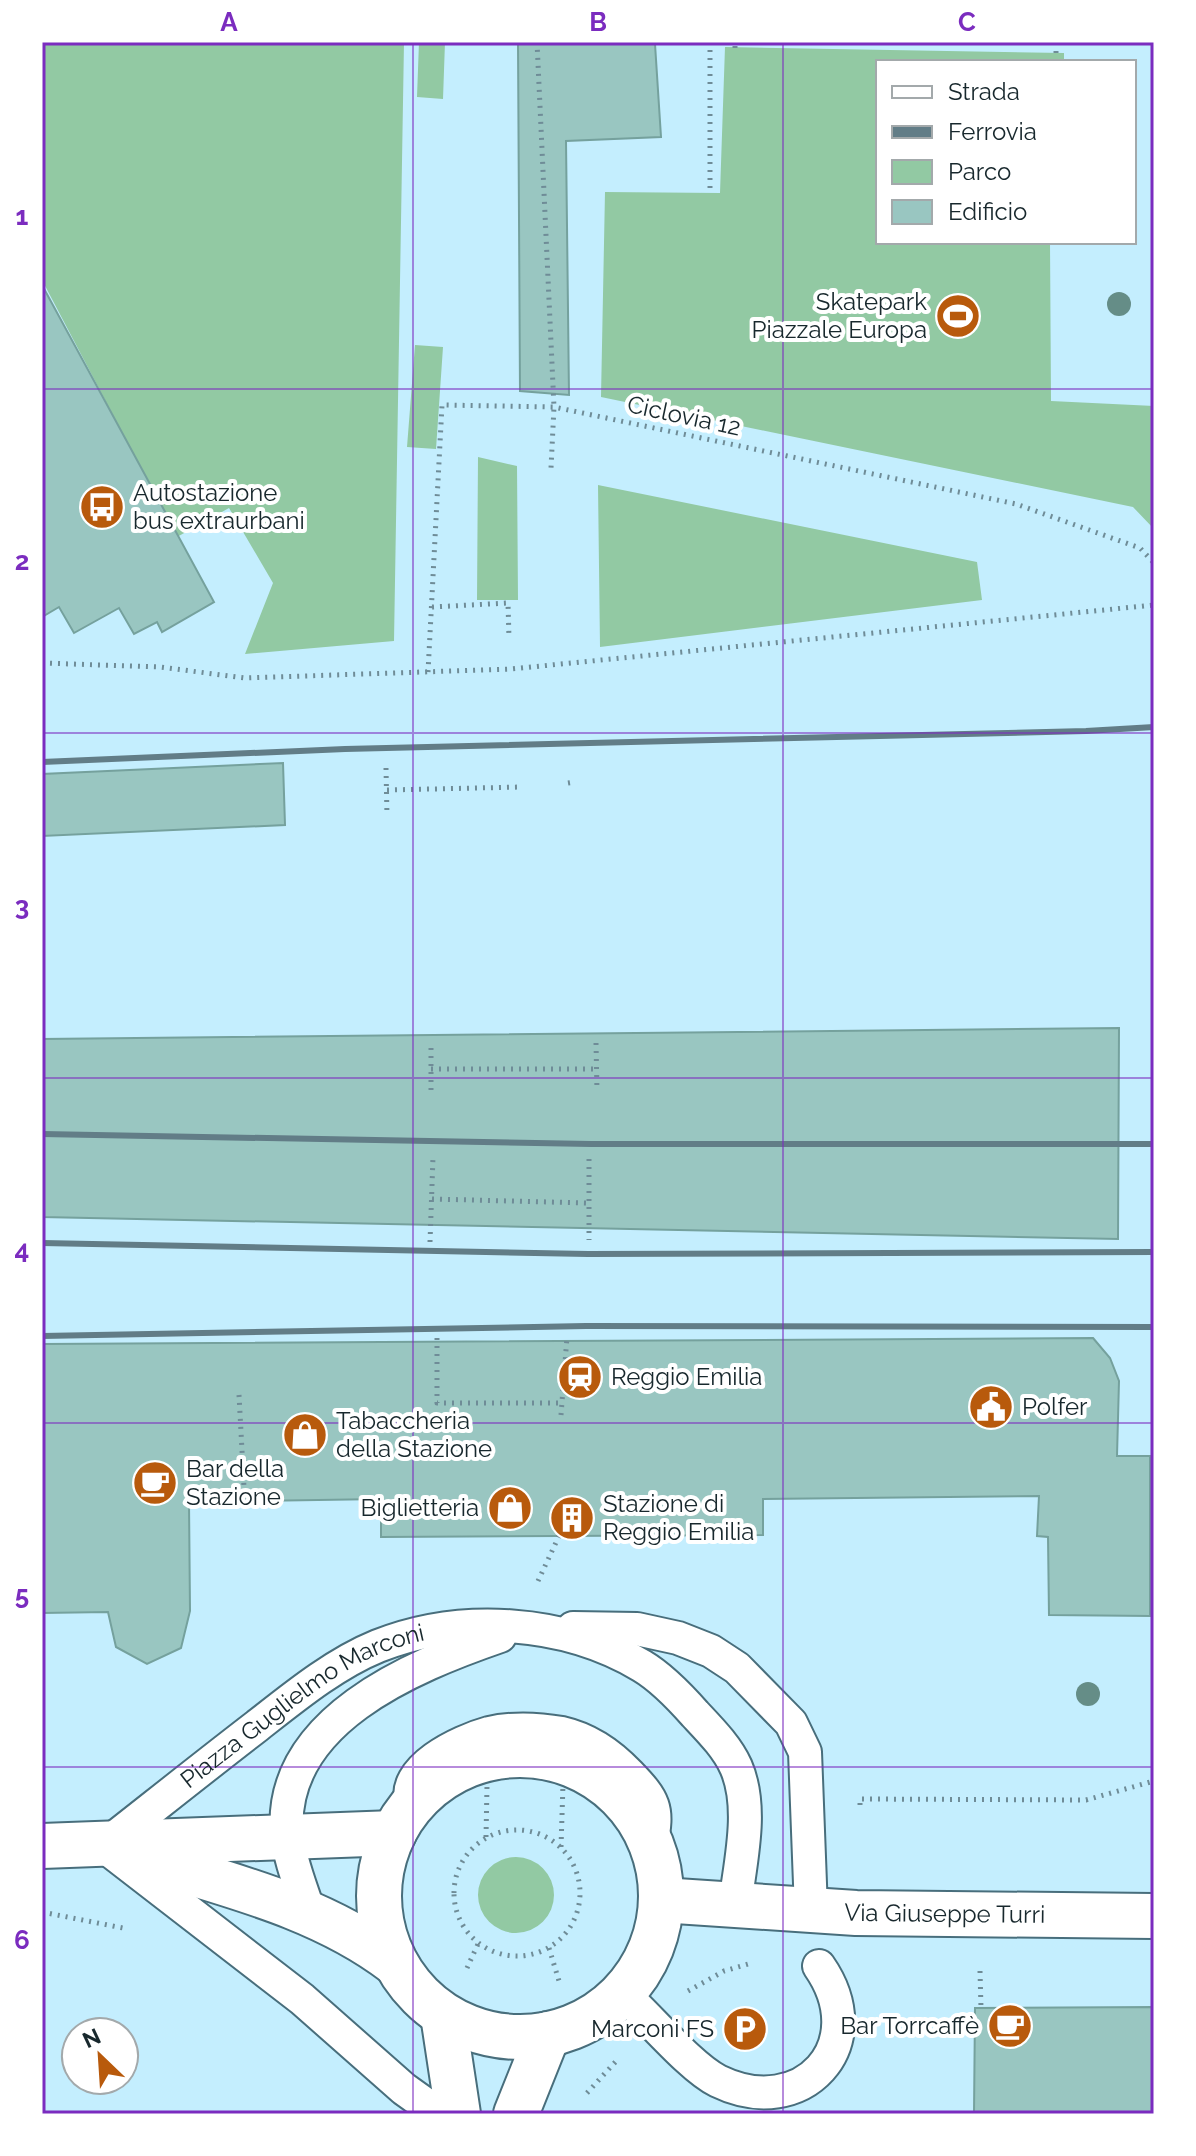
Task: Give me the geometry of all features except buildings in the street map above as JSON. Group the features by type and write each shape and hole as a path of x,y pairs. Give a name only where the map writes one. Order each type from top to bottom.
{"street":[{"path":"508,1755 548,1758 586,1771 602,1781 631,1809 651,1844 659,1871 661,1900 650,1951 622,1993 574,2026 548,2034 494,2035 443,2015 416,1991 395,1963 380,1920 380,1875 403,1819 437,1783 465,1766 508,1755"},
{"path":"42,1846 104,1846 287,1836 403,1819"},
{"path":"104,1846 309,1912 349,1931 395,1963"},
{"path":"661,1900 735,1905"},
{"name":"Via Giuseppe Turri","path":"735,1905 811,1910 1154,1916"},
{"path":"443,2015 458,2114"},
{"path":"516,2114 548,2034"}],"lane":[{"name":"Piazza Guglielmo Marconi","path":"104,1846 296,1696 352,1660 399,1639 429,1632 527,1627 637,1629 678,1638 711,1651 760,1690 796,1730 804,1743 811,1910"},
{"name":"Piazza Guglielmo Marconi","path":"309,1912 287,1836 289,1804 296,1774 317,1743 353,1708 434,1659 527,1627 594,1644 645,1667 678,1696 727,1751 741,1783 744,1826 735,1905"},
{"path":"104,1846 302,1999 404,2089 439,2114"},
{"path":"622,1993 717,2080 753,2092 781,2090 806,2082 838,2040 837,2003 819,1966"}],"path":[{"path":"537,42 554,407 551,468"},
{"path":"710,42 710,193"},
{"path":"1056,42 1056,53"},
{"name":"Ciclovia 12","path":"432,607 442,405 554,407 1016,504 1140,548 1154,563"},
{"path":"428,672 432,607 508,603 509,638"},
{"path":"42,663 160,667 245,678 511,669 1154,605"},
{"path":"386,768 387,816"},
{"path":"387,790 521,787"},
{"path":"596,1043 597,1091"},
{"path":"431,1044 431,1090"},
{"path":"431,1069 597,1069"},
{"path":"430,1242 433,1157"},
{"path":"589,1159 589,1240"},
{"path":"432,1199 588,1203"},
{"path":"561,1415 567,1337"},
{"path":"437,1338 437,1403 562,1403"},
{"path":"239,1395 245,1506"},
{"path":"860,1812 860,1799 1086,1800 1154,1781"},
{"path":"526,1830 545,1837 567,1855 579,1882 580,1901 574,1920 549,1948 513,1956 478,1944 464,1929 455,1910 453,1888 458,1868 470,1851 486,1837 505,1831 526,1830"},
{"path":"980,1967 981,2008"}],"green space":[{"path":"42,42 404,42 394,641 245,654 273,583 229,508 177,537 42,280"},
{"path":"419,42 445,42 443,99 417,97"},
{"path":"725,47 1064,53 1064,60 876,60 876,244 1050,244 1051,401 1154,406 1154,529 1133,507 601,397 605,192 720,193"},
{"path":"415,345 443,347 436,449 407,447"},
{"path":"478,457 517,466 518,600 477,600"},
{"path":"598,485 977,562 982,600 600,647"},
{"path":"516,1857 531,1860 543,1868 551,1880 554,1895 551,1910 543,1922 531,1930 516,1933 501,1930 489,1922 481,1910 478,1895 481,1880 489,1868 501,1860"}],"railway":[{"path":"42,762 345,749 1154,727"},
{"path":"42,1134 591,1144 1154,1144"},
{"path":"42,1243 588,1254 1154,1252"},
{"path":"42,1336 586,1326 1154,1327"}],"place":[{"name":"Skatepark Piazzale Europa","path":"958,316"},
{"name":"Autostazione bus extraurbani","path":"102,507"},
{"name":"Reggio Emilia","path":"580,1377"},
{"name":"Polfer","path":"991,1407"},
{"name":"Tabaccheria della Stazione","path":"305,1435"},
{"name":"Bar della Stazione","path":"155,1483"},
{"name":"Biglietteria","path":"510,1508"},
{"name":"Stazione di Reggio Emilia","path":"572,1518"},
{"name":"Bar Torrcaffè","path":"1010,2026"},
{"name":"Marconi FS","path":"745,2029"}]}
